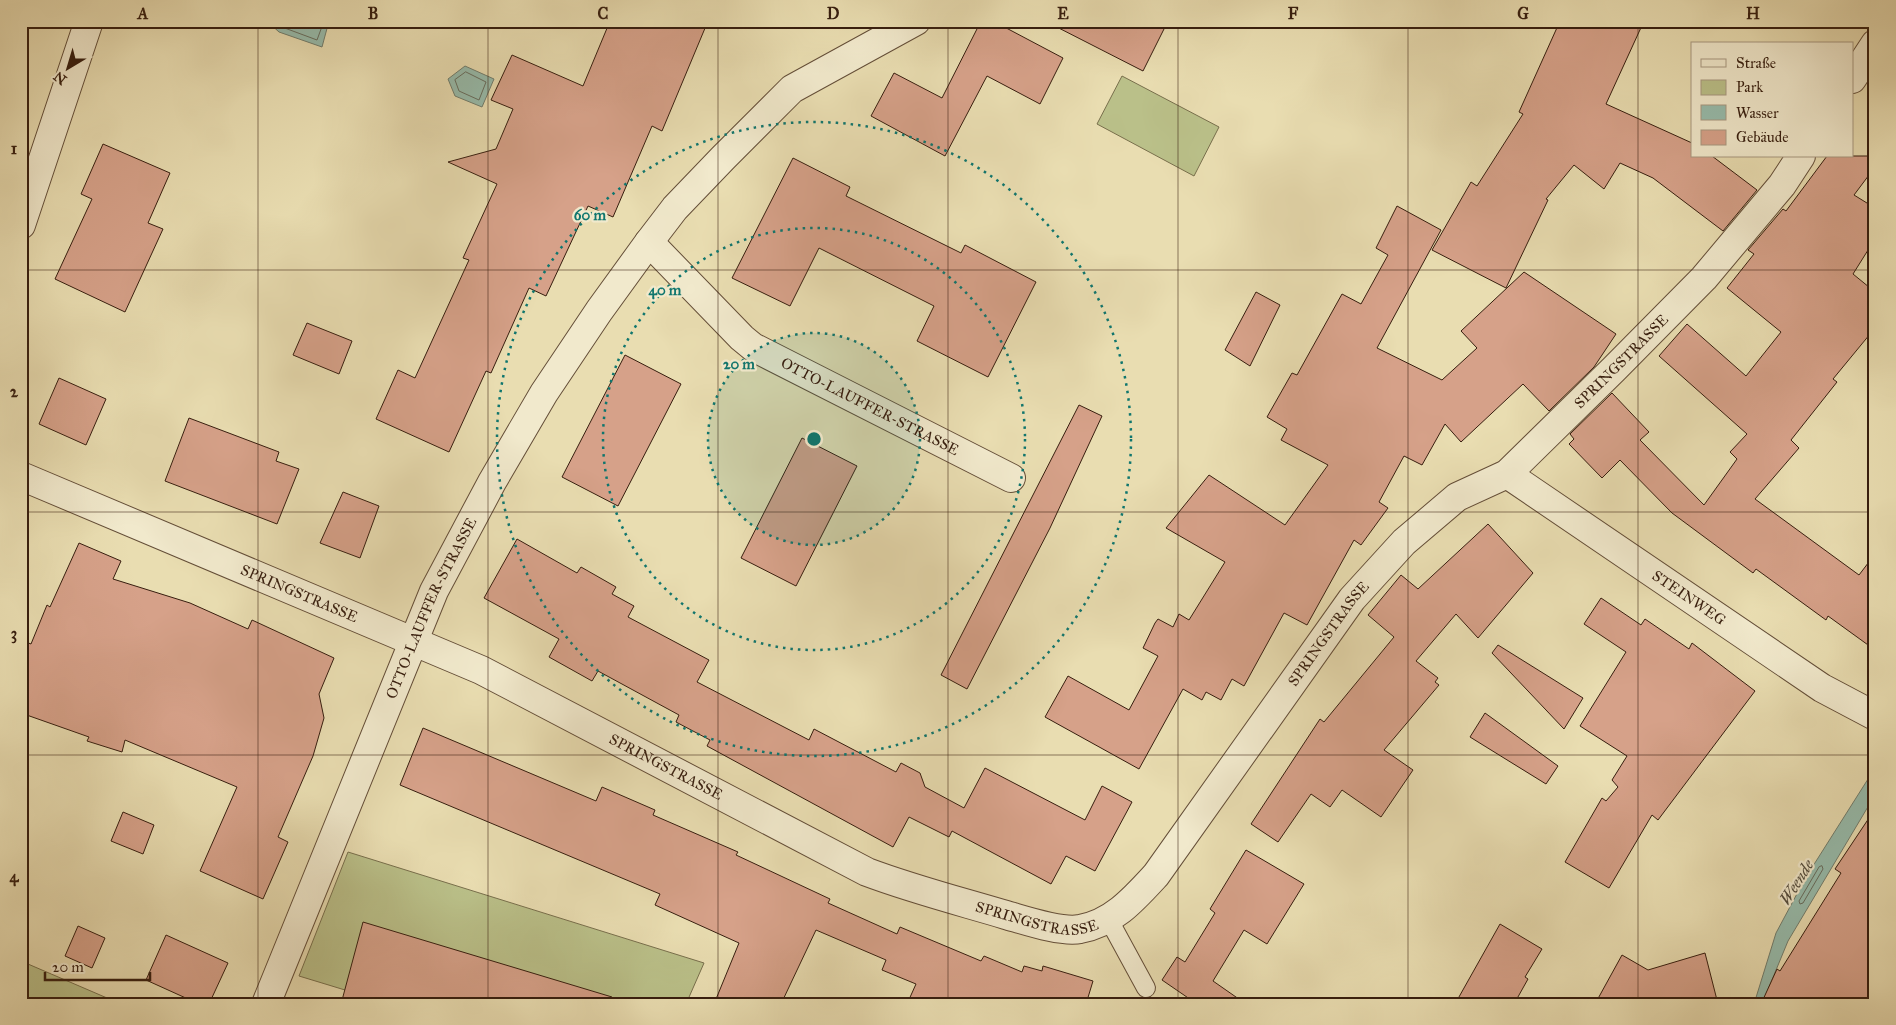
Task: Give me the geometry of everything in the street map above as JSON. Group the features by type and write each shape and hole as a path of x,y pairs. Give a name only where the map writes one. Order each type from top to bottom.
{"street":[{"path":"21,224 88,21"},
{"name":"OTTO-LAUFFER-STRASSE","path":"266,1004 434,591 492,482 544,393 599,311 675,208 792,89 905,23"},
{"path":"1854,76 1875,44"},
{"name":"SPRINGSTRASSE","path":"21,476 490,675 867,872 904,886 1042,925 1078,930 1109,920 1135,899 1156,875 1352,599 1404,542 1456,497 1507,474 1704,278 1782,185 1800,158"},
{"name":"OTTO-LAUFFER-STRASSE","path":"649,242 753,347 1012,478"},
{"name":"STEINWEG","path":"1507,474 1822,688 1875,716"}],"lane":[{"path":"1109,920 1146,988"}],"green space":[{"path":"1122,76 1219,127 1194,176 1097,124"},
{"path":"348,852 704,963 686,1004 391,1004 299,976"},
{"path":"21,961 121,1004 21,1004"}],"water":[{"path":"267,21 329,21 322,47 279,32"},
{"path":"465,66 494,79 482,107 455,96 448,79"},
{"path":"1875,768 1875,795 1788,941 1762,1004 1754,1004 1776,933 1806,877"}],"building":[{"path":"610,21 708,21 662,131 652,126 613,217 588,206 546,296 529,288 491,373 486,371 449,452 376,419 398,370 415,378 469,260 463,258 497,184 448,162 496,149 513,109 491,100 512,55 583,86"},
{"path":"981,21 993,21 1063,58 1040,104 987,76 945,156 871,116 894,73 942,98"},
{"path":"1045,21 1168,21 1143,71"},
{"path":"1560,21 1644,21 1606,104 1691,143 1691,158 1715,158 1757,190 1723,231 1653,178 1620,163 1604,189 1574,165 1546,199 1548,200 1506,288 1432,250 1471,182 1477,186 1523,114 1519,112"},
{"path":"103,144 170,173 148,223 163,229 125,312 55,279 92,199 81,194"},
{"path":"1875,156 1875,167 1854,195 1875,208 1875,239 1853,274 1875,292 1875,328 1833,379 1837,382 1791,440 1799,448 1755,499 1859,575 1875,554 1875,650 1828,616 1826,620 1756,569 1753,573 1672,513 1620,460 1602,478 1569,444 1574,439 1570,434 1612,393 1649,432 1640,440 1704,505 1737,459 1730,452 1747,434 1659,356 1687,324 1746,376 1781,332 1727,288 1754,254 1748,250 1783,209 1786,211 1826,158"},
{"path":"793,158 850,187 846,196 961,253 965,245 1036,282 988,377 917,341 934,306 819,248 790,306 732,278"},
{"path":"1397,206 1441,230 1377,348 1442,380 1477,348 1461,331 1524,272 1616,334 1594,367 1549,411 1523,384 1461,442 1445,424 1422,465 1404,456 1379,502 1388,508 1361,545 1354,540 1307,625 1284,613 1244,686 1232,679 1221,700 1206,692 1202,700 1183,689 1139,769 1045,717 1068,676 1129,710 1158,656 1143,648 1155,623 1158,619 1173,627 1179,614 1189,620 1225,562 1166,528 1209,475 1285,525 1328,465 1281,440 1287,429 1267,417 1292,373 1297,375 1342,294 1361,304 1388,255 1376,248"},
{"path":"1256,292 1280,305 1250,366 1225,350"},
{"path":"307,323 352,341 339,374 293,355"},
{"path":"625,355 681,384 618,506 562,477"},
{"path":"59,378 106,399 86,445 39,424"},
{"path":"1079,405 1102,416 1050,528 967,689 941,675"},
{"path":"189,418 279,452 276,461 299,469 277,524 165,481"},
{"path":"802,438 857,466 796,586 741,558"},
{"path":"343,492 379,506 360,558 320,543"},
{"path":"1488,524 1533,573 1478,638 1456,614 1416,661 1438,678 1435,682 1439,685 1384,750 1413,770 1381,817 1342,790 1330,807 1311,794 1278,842 1251,824 1320,719 1324,722 1394,637 1368,615 1401,575 1418,589"},
{"path":"517,539 577,573 581,567 616,587 612,594 634,606 628,617 709,660 697,682 809,740 814,729 896,772 901,763 920,773 925,787 964,808 985,768 1085,820 1102,786 1132,802 1095,871 1066,856 1051,884 952,831 949,837 909,817 893,847 707,746 710,740 676,722 679,715 598,671 592,681 549,657 559,639 484,598"},
{"path":"79,543 121,561 113,579 190,603 248,629 252,620 334,658 319,694 324,718 313,756 278,837 288,842 263,899 200,871 237,787 125,740 122,752 87,741 89,737 21,713 21,640 31,644 47,605 50,607"},
{"path":"1601,598 1641,625 1645,619 1689,649 1692,643 1755,691 1658,820 1652,815 1609,888 1565,862 1602,798 1606,801 1618,787 1612,780 1627,756 1580,726 1626,652 1584,624"},
{"path":"1498,645 1583,698 1564,729 1492,653"},
{"path":"1485,713 1558,766 1546,784 1470,737"},
{"path":"423,728 596,801 602,787 655,810 653,815 738,852 736,855 830,899 828,903 897,934 900,927 981,961 984,956 1022,972 1024,966 1042,971 1043,966 1093,981 1086,1004 907,1004 916,984 882,970 886,960 816,930 781,1004 714,1004 739,943 655,905 660,894 400,785"},
{"path":"1875,809 1875,1004 1761,1004 1777,969 1780,971 1841,873 1835,869"},
{"path":"123,812 154,825 143,854 111,841"},
{"path":"1246,850 1304,884 1267,944 1244,930 1213,981 1246,1004 1197,1004 1162,980 1177,957 1185,962 1215,913 1210,909"},
{"path":"363,922 612,997 611,1004 341,1004"},
{"path":"1500,924 1542,949 1525,977 1528,979 1514,1004 1455,1004"},
{"path":"78,926 105,938 92,968 65,956"},
{"path":"166,935 228,963 209,1004 199,1004 146,980"},
{"path":"1705,953 1718,1004 1595,1004 1622,955 1648,970"}],"water label":[{"name":"Weende","path":"1796,882"}]}
